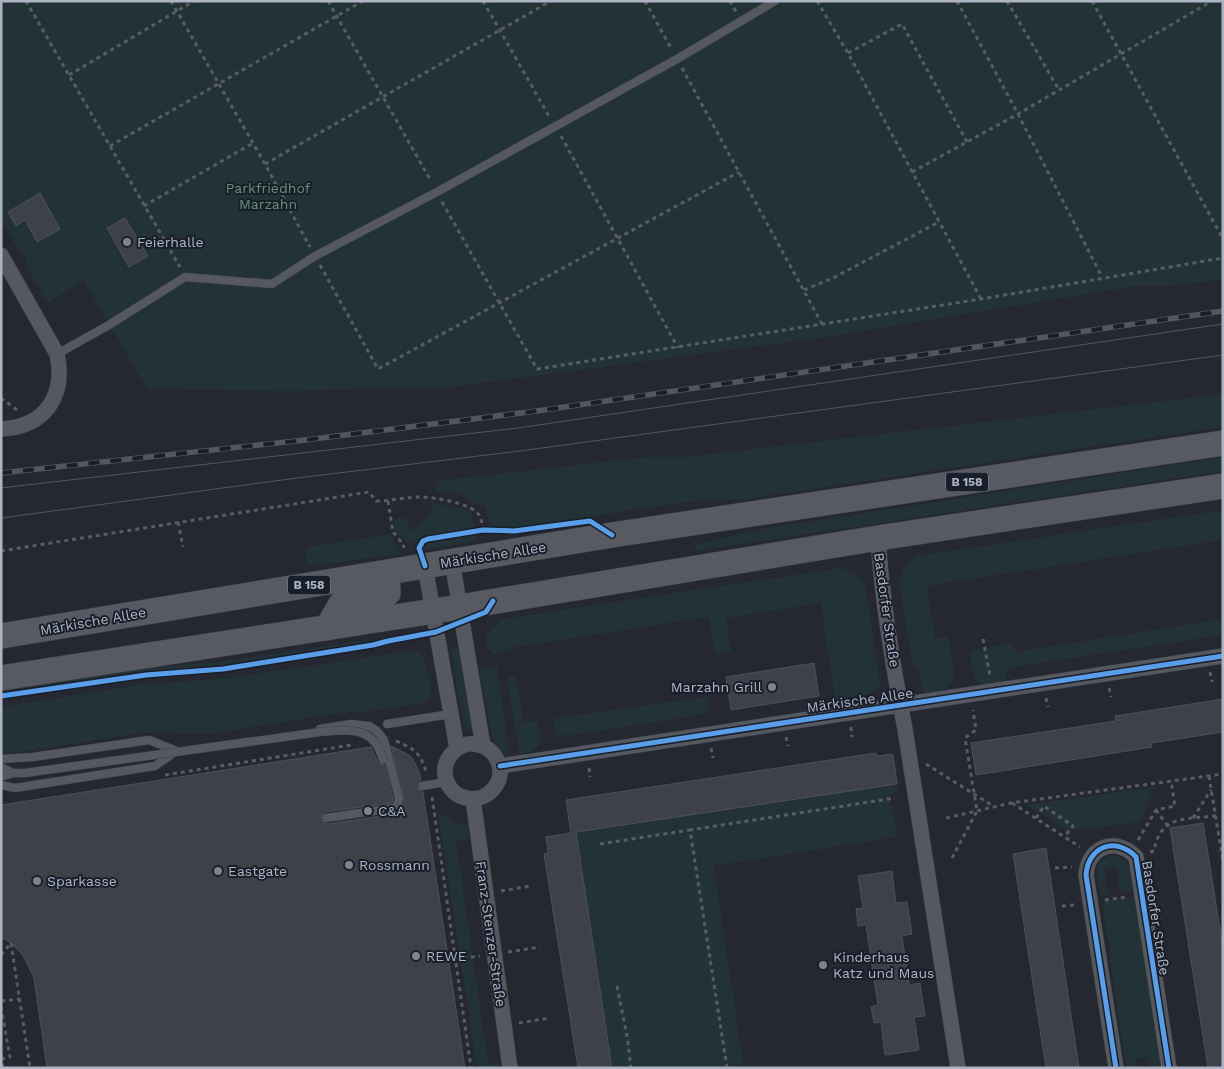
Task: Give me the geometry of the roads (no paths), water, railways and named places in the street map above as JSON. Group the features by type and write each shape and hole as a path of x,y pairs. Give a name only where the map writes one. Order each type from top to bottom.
{"main road":[{"name":"Märkische Allee","path":"1,636 387,573 415,559 452,561 1223,444"},
{"path":"1,678 460,607 878,538 1223,486"},
{"path":"327,628 341,604 382,597 388,593 387,573"}],"street":[{"path":"1,255 56,354 60,368 59,383 52,404 38,418 13,429 1,429"},
{"name":"Basdorfer Straße","path":"878,538 880,572 900,706 958,1068"},
{"path":"415,559 433,611 457,748"},
{"path":"452,561 483,746"},
{"name":"Märkische Allee","path":"500,766 1223,656"},
{"path":"470,744 483,746 496,756 500,766 500,776 496,785 491,792 482,797 473,799 457,794 446,782 446,763 450,755 457,748 470,744"},
{"name":"Franz-Stenzer-Straße","path":"473,799 510,1068"},
{"name":"Basdorfer Straße","path":"1116,1068 1086,875 1088,862 1092,855 1104,847 1111,846 1125,848 1136,857 1169,1068"}],"lane":[{"path":"56,354 108,325 185,277 272,284 316,256 555,127 677,59 775,1"},
{"path":"387,724 451,714"},
{"path":"1,785 15,788 155,766 177,751 351,724 369,726 377,731 384,740 398,798 396,806 394,808 326,818"},
{"path":"1,777 13,773 25,773 344,730 357,730 368,736 375,742 383,760"},
{"path":"1,759 33,757 149,740 177,751"},
{"path":"1,768 13,773"},
{"path":"426,785 446,782"}],"tram line":[{"path":"1,488 518,428 1223,324"},
{"path":"1,518 297,478 520,451 1223,355"}],"railway":[{"path":"1,473 305,440 537,411 1223,311"}],"place":[{"name":"Feierhalle","path":"127,242"},
{"name":"Marzahn Grill","path":"772,687"},
{"name":"C&A","path":"368,811"},
{"name":"Rossmann","path":"349,865"},
{"name":"Eastgate","path":"218,871"},
{"name":"Sparkasse","path":"37,881"},
{"name":"REWE","path":"416,956"},
{"name":"Kinderhaus Katz und Maus","path":"823,965"}],"park label":[{"name":"Parkfriedhof Marzahn","path":"268,196"}]}
